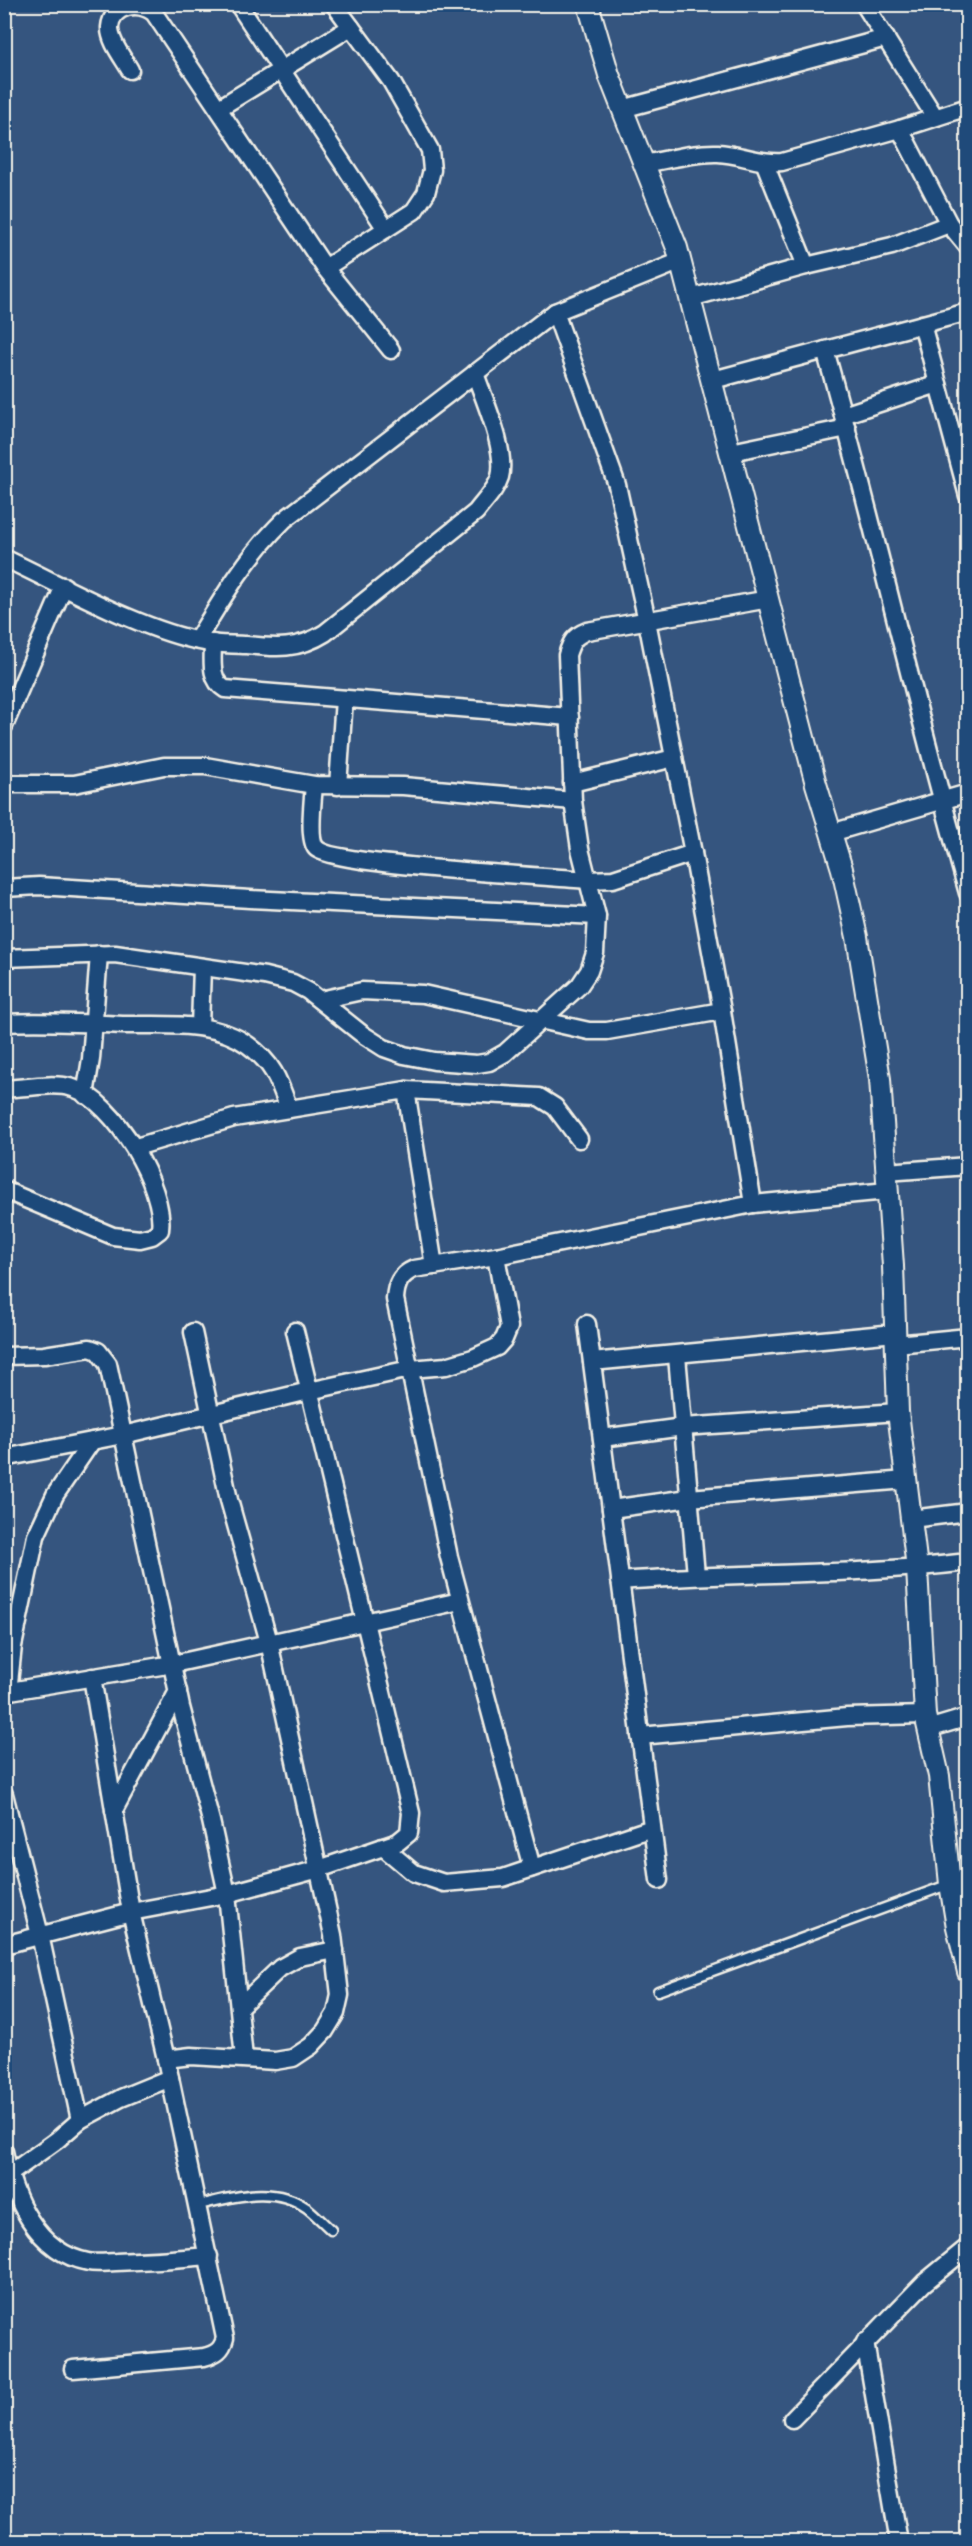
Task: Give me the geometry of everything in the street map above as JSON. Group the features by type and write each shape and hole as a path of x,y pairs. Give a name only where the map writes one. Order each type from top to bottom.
{"street":[{"path":"238,4 386,229"},
{"path":"325,268 414,211 426,193 432,170 430,150 391,81 334,4"},
{"path":"588,4 609,75 681,261 816,784 845,880 869,1000 880,1079 893,1266 898,1412 917,1568 927,1722 959,1881 957,1928 968,1972"},
{"path":"864,4 935,117"},
{"path":"130,70 110,28 120,7 141,5 154,13 325,268 392,350"},
{"path":"219,108 351,27"},
{"path":"622,109 886,38"},
{"path":"644,164 714,153 728,154 765,164 782,162 900,129 968,107"},
{"path":"900,129 949,224 968,247"},
{"path":"765,164 806,266"},
{"path":"691,298 806,266 892,246 949,224"},
{"path":"570,717 225,688 215,679 205,641 235,577 259,544 284,520 555,312 681,261"},
{"path":"555,312 617,485 647,621 693,853 722,1011 753,1204"},
{"path":"713,380 968,312"},
{"path":"922,324 968,496"},
{"path":"825,350 941,799 968,893"},
{"path":"4,558 139,622 205,641 275,648 308,644 325,633 476,512 499,479 502,463 475,373"},
{"path":"731,452 845,421 938,384"},
{"path":"4,726 64,586"},
{"path":"4,958 115,954 265,976 293,983 320,1000 384,1048 404,1055 434,1060 477,1064 489,1062 505,1053 543,1021 579,986 589,971 595,953 597,916 580,849 573,801 567,655 571,642 577,635 587,631 769,599"},
{"path":"338,786 344,699"},
{"path":"572,783 674,758"},
{"path":"4,784 74,784 164,766 205,766 314,785 403,786 573,801"},
{"path":"314,785 312,840 316,848 327,855 380,863 589,880 613,879 693,853"},
{"path":"831,832 968,793"},
{"path":"4,888 39,886 597,916"},
{"path":"86,1095 99,954"},
{"path":"200,1027 202,967"},
{"path":"320,1000 362,991 423,994 569,1028 607,1031 722,1011"},
{"path":"4,1023 63,1021 200,1027 230,1035 248,1045 267,1061 277,1074 290,1109"},
{"path":"4,1089 73,1088 107,1112 136,1148 160,1205 160,1230 152,1236 128,1239 113,1236 4,1190"},
{"path":"136,1148 234,1119 406,1090 539,1097 555,1107 579,1139"},
{"path":"406,1090 434,1266"},
{"path":"532,1868 460,1601 395,1299 397,1283 407,1272 414,1269 496,1256 753,1204 968,1166"},
{"path":"4,1458 123,1435 410,1369 446,1366 473,1358 497,1347 504,1339 509,1327 496,1256"},
{"path":"587,1323 659,1880"},
{"path":"4,1945 131,1912 227,1894 319,1869 405,1838 411,1825 411,1813 295,1331"},
{"path":"166,2059 190,2056 274,2061 293,2058 311,2046 326,2031 336,2013 340,1995 335,1950 319,1869 269,1642 229,1500 193,1332"},
{"path":"592,1362 896,1339 968,1337"},
{"path":"4,1356 44,1355 90,1348 98,1351 108,1364 178,1691 212,1821 227,1894 244,2058"},
{"path":"677,1356 696,1575"},
{"path":"602,1438 683,1427 898,1412"},
{"path":"92,1441 55,1495 36,1536 13,1646 6,1692 172,1664 460,1601"},
{"path":"611,1509 689,1498 906,1480"},
{"path":"911,1519 968,1512"},
{"path":"620,1581 696,1575 917,1568 968,1562"},
{"path":"73,2369 192,2359 216,2354 223,2345 224,2328 166,2059 131,1912 92,1677"},
{"path":"114,1810 178,1691"},
{"path":"640,1736 847,1717 927,1722 968,1717"},
{"path":"4,1794 40,1935 80,2120"},
{"path":"383,1847 414,1873 444,1883 503,1878 652,1828"},
{"path":"239,2007 280,1968 300,1958 335,1950"},
{"path":"7,2177 80,2120 121,2098 170,2078"},
{"path":"4,2151 7,2177 27,2216 40,2235 61,2251 89,2262 149,2261 209,2256"},
{"path":"792,2419 924,2283 968,2247"},
{"path":"865,2342 899,2541"}],"lane":[{"path":"658,1991 959,1881"},
{"path":"198,2205 249,2193 279,2195 306,2207 331,2230"}]}
